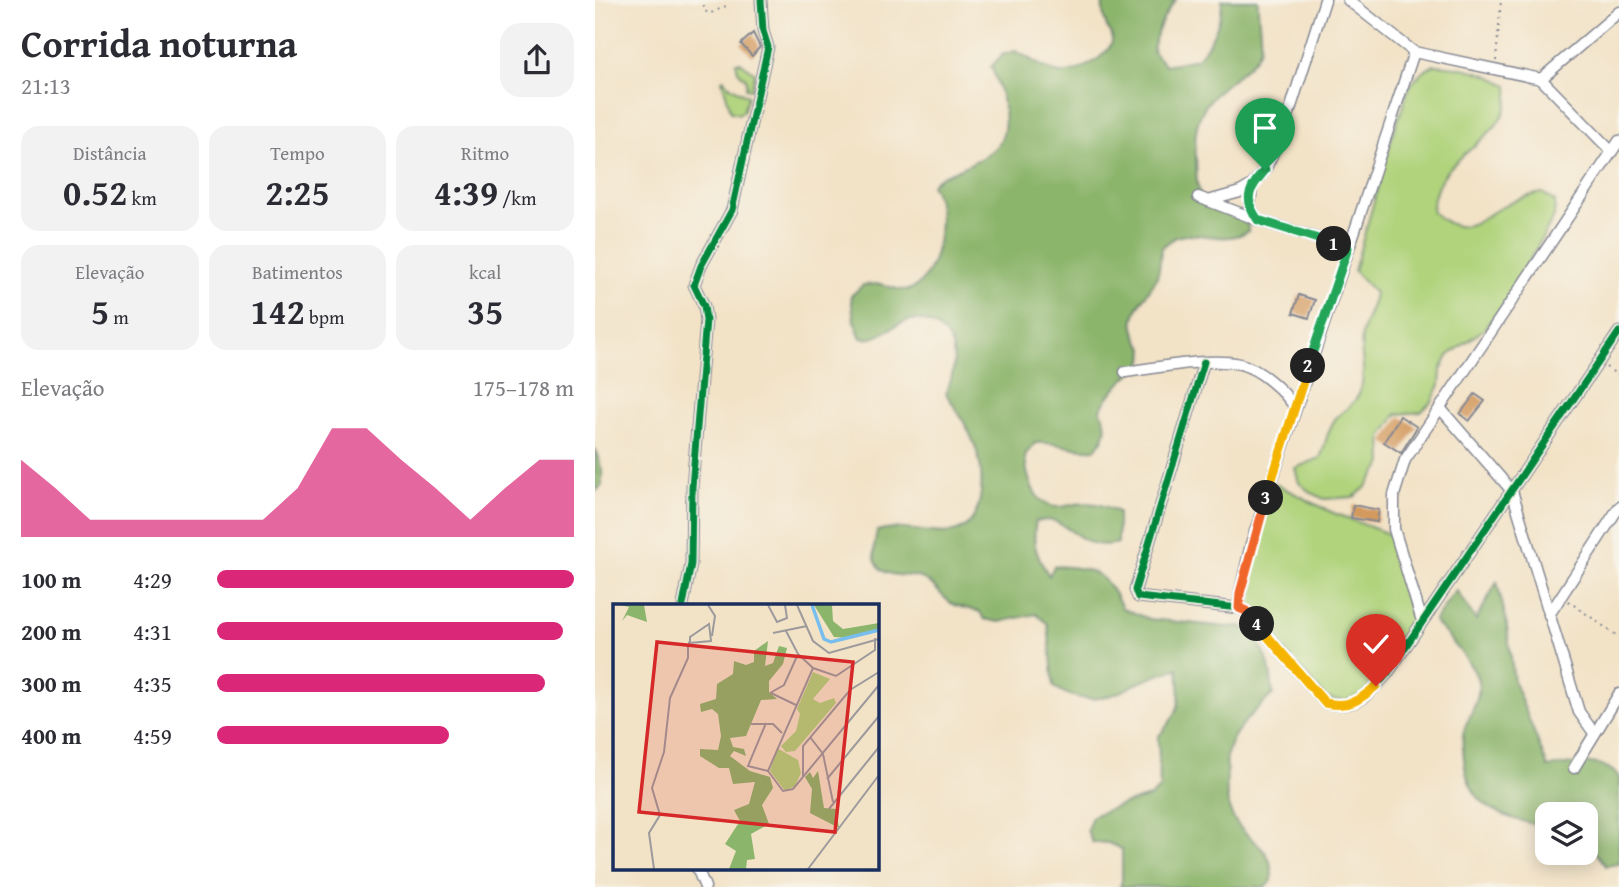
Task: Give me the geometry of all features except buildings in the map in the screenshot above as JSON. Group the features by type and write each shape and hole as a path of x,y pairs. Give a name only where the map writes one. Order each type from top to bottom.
{"street":[{"path":"684,604 691,564 692,487 706,320 704,306 694,285 701,266 732,210 768,47 763,31 761,0"},
{"path":"1325,0 1274,155 1265,170 1252,186 1240,192 1203,199 1258,220 1348,248"},
{"path":"1347,0 1414,52 1542,79 1612,151"},
{"path":"1542,79 1619,12"},
{"path":"1239,608 1251,544 1414,52"},
{"path":"1422,621 1394,529 1394,495 1405,460 1619,141"},
{"path":"1252,186 1250,206 1258,220"},
{"path":"1204,362 1136,594 1138,597 1246,611 1325,703 1343,706 1363,698 1387,674 1619,332"},
{"path":"1125,372 1204,362 1241,364 1271,380 1295,407"},
{"path":"1440,408 1512,491 1580,712 1594,733"},
{"path":"1549,615 1619,507"},
{"path":"1574,768 1619,694"},
{"path":"698,870 705,887"}],"path":[{"path":"1495,69 1501,0"},
{"path":"704,5 709,14 726,6"},
{"path":"1599,362 1619,376"},
{"path":"1560,596 1619,637"}],"green space":[{"path":"1103,0 1176,0 1161,24 1154,45 1153,52 1165,65 1197,59 1215,31 1222,0 1258,0 1259,52 1252,62 1210,100 1199,119 1195,143 1197,184 1202,199 1245,217 1249,231 1229,237 1185,235 1176,237 1162,247 1157,276 1134,320 1137,337 1144,348 1143,362 1114,390 1100,410 1106,426 1100,444 1096,449 1088,449 1035,443 1025,455 1029,480 1042,501 1058,507 1081,503 1097,504 1118,512 1118,543 1107,545 1090,542 1063,525 1048,520 1036,521 1035,544 1049,576 1054,566 1088,570 1110,586 1122,608 1149,619 1227,627 1242,626 1262,648 1268,664 1273,694 1245,721 1230,745 1227,754 1227,787 1231,814 1269,860 1272,881 1265,887 1120,887 1122,849 1108,843 1092,842 1087,830 1092,816 1150,797 1160,788 1158,737 1178,706 1178,668 1105,697 1075,697 1054,687 1048,624 1036,614 999,622 984,619 980,612 948,601 924,579 885,572 877,564 875,556 877,531 896,528 943,533 964,528 977,510 980,499 980,462 971,437 946,394 954,362 953,351 946,336 933,325 909,320 872,338 861,338 854,321 851,296 863,285 879,284 907,290 921,282 935,257 940,225 939,209 931,185 940,177 981,158 997,146 1002,138 1005,118 1003,104 991,67 1002,55 1015,51 1055,72 1074,72 1085,67 1104,54 1112,43 1112,35 1104,17"},
{"path":"736,62 755,73 751,89 746,88 747,80 738,71"},
{"path":"1434,65 1473,71 1491,77 1508,86 1508,100 1497,124 1456,161 1444,176 1436,190 1432,211 1451,224 1466,226 1516,200 1543,193 1555,202 1554,217 1504,305 1484,329 1448,356 1441,370 1440,385 1432,401 1421,412 1397,414 1382,437 1383,463 1365,488 1354,497 1324,499 1299,483 1295,468 1320,458 1333,422 1357,398 1362,386 1362,334 1375,293 1354,271 1394,131 1410,86 1421,73"},
{"path":"722,80 728,85 748,96 743,112 739,114 731,112"},
{"path":"595,448 602,470 602,485 595,492"},
{"path":"1276,484 1331,512 1389,534 1407,582 1413,607 1412,629 1376,680 1358,696 1348,700 1326,698 1248,608 1246,597 1250,565"},
{"path":"1497,582 1506,619 1514,682 1548,767 1577,763 1595,764 1612,770 1619,777 1619,864 1606,866 1598,855 1598,802 1535,802 1535,824 1503,815 1481,800 1473,789 1467,776 1463,739 1465,727 1477,700 1478,681 1466,659 1434,621 1456,590 1476,620"}],"cycle path":[{"path":"683,604 691,564 692,487 706,320 704,306 694,285 701,266 732,210 768,47 763,31 761,0"},
{"path":"1204,362 1135,590 1138,597 1246,611 1325,703 1336,705 1360,699 1387,674 1619,332"}],"route":[{"path":"1265,170 1252,186 1249,198 1252,213 1258,220 1348,248 1251,544 1239,608 1246,611 1325,703 1336,706 1350,705 1376,686"}]}
